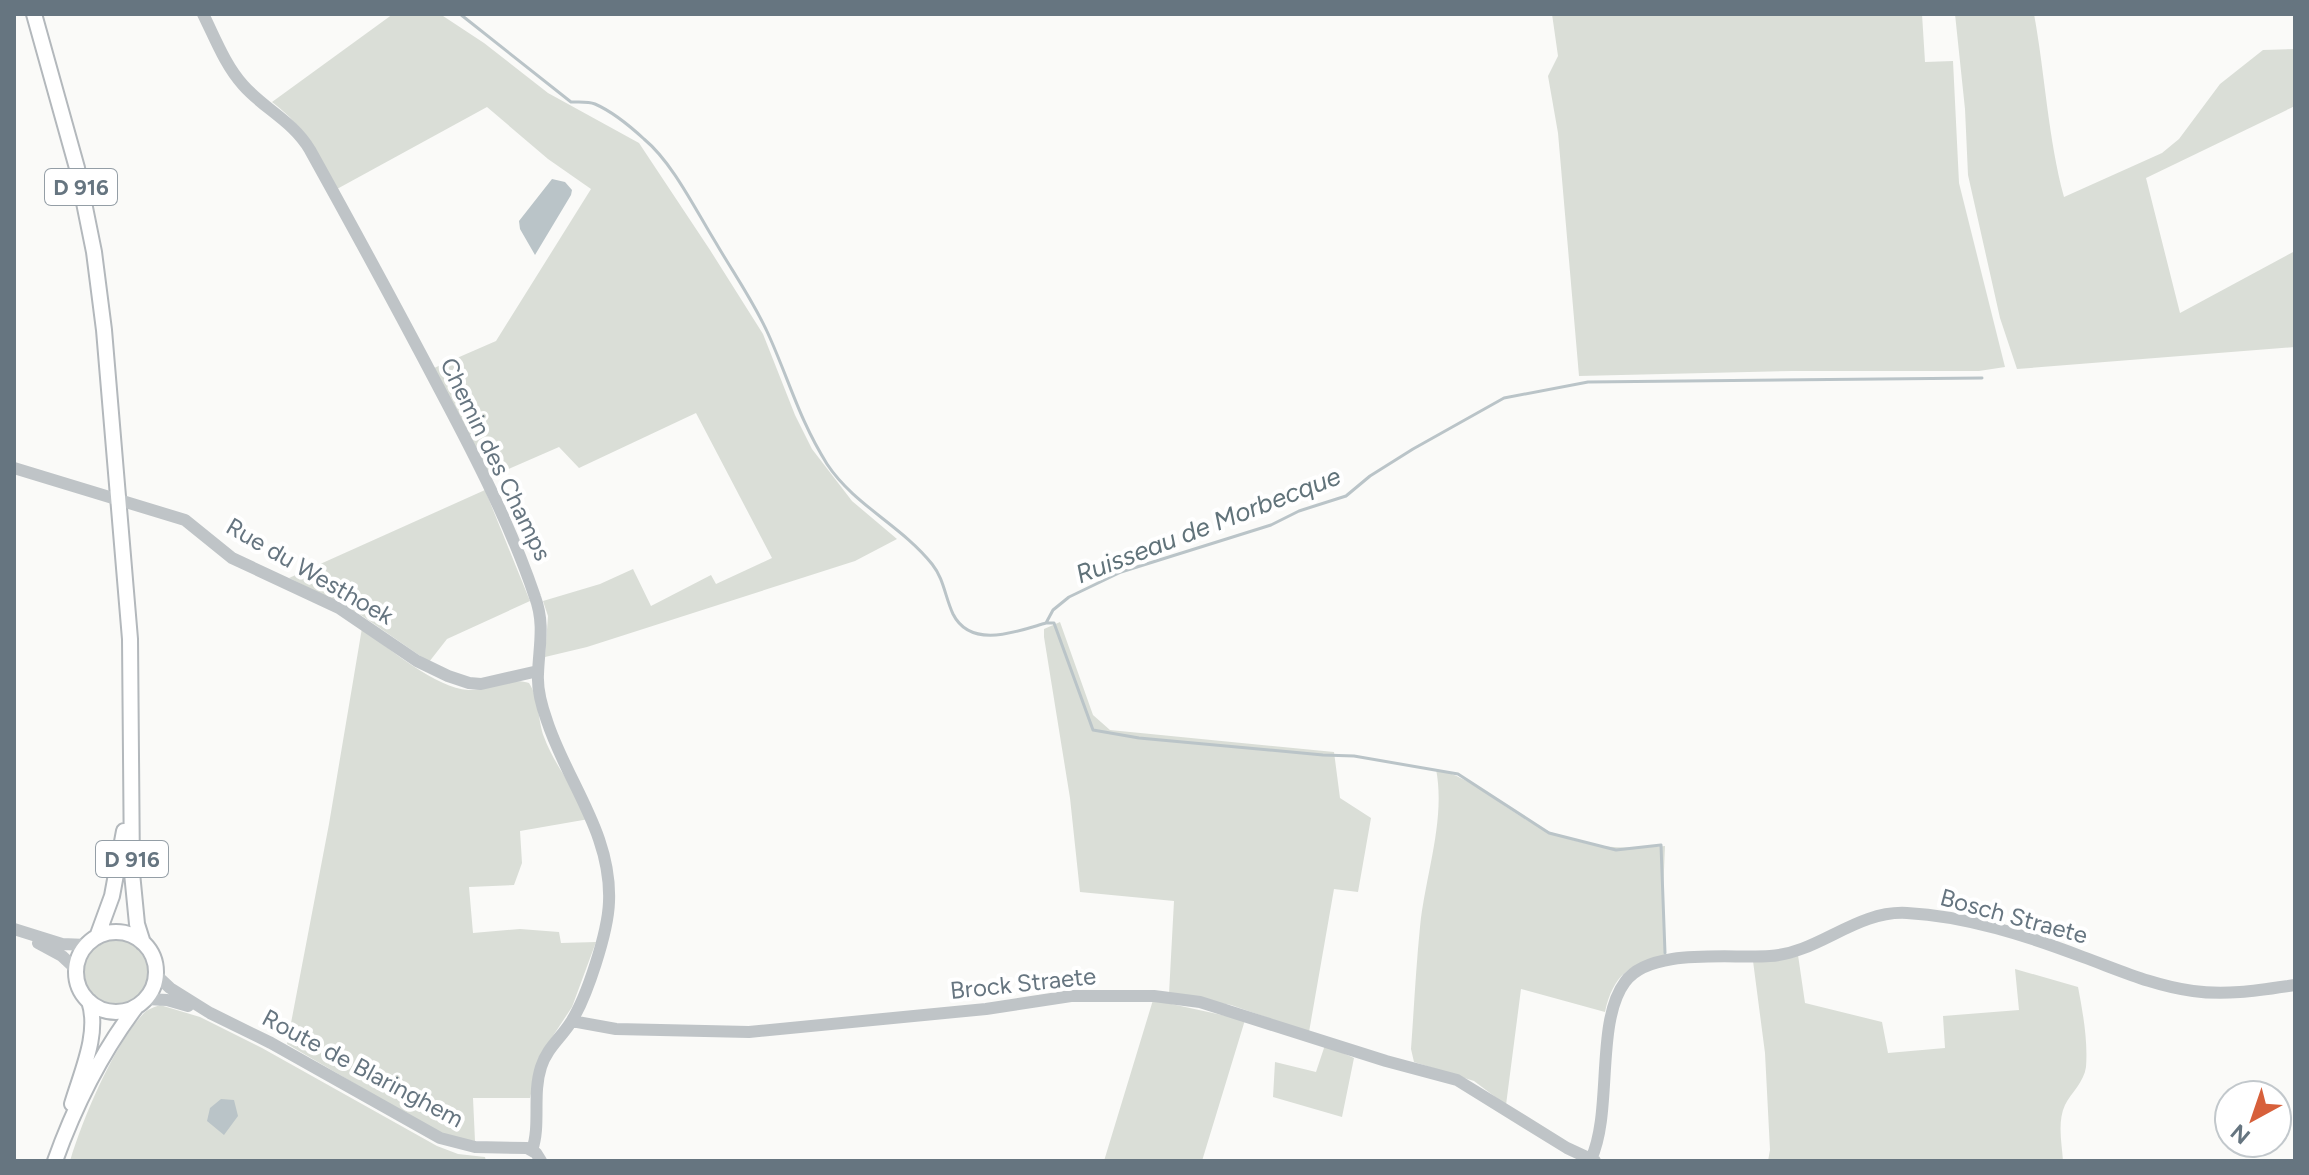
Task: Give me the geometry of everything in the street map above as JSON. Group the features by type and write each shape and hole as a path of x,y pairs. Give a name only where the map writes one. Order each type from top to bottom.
{"main road":[{"name":"D 916","path":"34,14 77,168 94,252 106,345 131,653 133,885 137,924 143,943"},
{"name":"D 916","path":"92,941 105,919 116,878 131,775"},
{"path":"55,1161 91,1033 93,1013 80,987 77,970 79,958 92,941 121,933 143,943 152,954 156,975 154,986 108,1050 64,1136"},
{"path":"89,1001 100,1009 113,1012 141,1003"}],"street":[{"name":"Chemin des Champs","path":"203,14 226,61 242,84 286,120 306,142 460,429 504,518 537,601 542,630 539,687 558,750 590,812 609,882 609,907 605,934 572,1021 552,1044 541,1067 536,1088 532,1150"},
{"name":"Rue du Westhoek","path":"14,468 185,520 232,558 348,613 417,661 448,676 481,684 538,671"},
{"name":"Bosch Straete","path":"1593,1160 1615,1004 1629,977 1652,964 1687,958 1780,955 1806,947 1864,919 1907,913 1956,919 2014,934 2139,978 2183,990 2231,993 2295,985"},
{"path":"14,929 67,945 92,941"},
{"path":"14,929 62,956 77,970"},
{"name":"Route de Blaringhem","path":"156,975 170,988 210,1013 283,1049 440,1138 475,1147 523,1147 532,1150"},
{"name":"Brock Straete","path":"572,1021 642,1030 759,1032 986,1009 1055,997 1174,997 1386,1061 1450,1077 1593,1160"},
{"name":"Route de Blaringhem","path":"141,1003 173,1001 210,1013"},
{"path":"532,1150 541,1161"}],"shaded area":[{"path":"393,14 440,14 484,43 548,93 639,143 763,334 812,449 852,501 897,539 855,561 587,647 545,657 548,616 543,601 600,584 633,569 651,606 711,575 716,584 772,558 696,413 579,468 559,447 490,477 434,368 496,341 591,189 548,159 487,107 337,189 303,131 272,102"},
{"path":"1552,14 1922,14 1925,62 1953,61 1959,183 2005,367 1979,371 1579,376 1558,133 1548,76 1558,56"},
{"path":"1955,14 2034,14 2054,152 2064,197 2162,153 2179,139 2220,84 2263,50 2295,49 2295,106 2146,178 2180,313 2295,251 2295,347 2017,369 2000,318 1968,175"},
{"path":"552,179 565,182 572,190 571,195 535,255 520,229 519,221"},
{"path":"485,490 530,601 447,639 429,662 358,613 289,578"},
{"path":"1060,622 1093,715 1110,730 1334,752 1340,798 1371,818 1358,892 1334,889 1309,1032 1231,1005 1169,994 1174,901 1080,892 1070,798 1044,637 1044,629"},
{"path":"362,628 413,666 456,688 476,690 514,681 529,683 549,748 589,819 520,831 522,863 514,885 469,887 473,933 520,929 559,932 561,943 596,942 572,1007 539,1057 530,1098 473,1098 475,1141 459,1140 434,1130 287,1044"},
{"path":"1436,769 1466,781 1530,822 1566,838 1603,846 1665,846 1663,894 1666,956 1642,962 1625,973 1613,989 1605,1012 1521,989 1506,1105 1474,1081 1414,1062 1411,1049 1420,927 1437,828"},
{"path":"110,940 122,940 139,949 146,960 146,984 139,995 122,1004 110,1004 98,999 89,990 84,978 84,966 89,954 98,945"},
{"path":"1798,955 1805,1003 1882,1022 1888,1053 1945,1048 1943,1016 2019,1010 2015,969 2078,987 2086,1037 2086,1067 2061,1119 2063,1161 1768,1161 1765,1053 1753,961"},
{"path":"1153,1000 1245,1020 1202,1161 1104,1161"},
{"path":"160,1005 200,1017 262,1048 437,1146 458,1154 485,1157 486,1161 70,1161 110,1063 144,1013"},
{"path":"1325,1045 1354,1058 1342,1117 1273,1097 1275,1062 1316,1072"},
{"path":"221,1099 234,1100 238,1116 224,1135 207,1121 210,1108"}],"waterway":[{"name":"Ruisseau de Morbecque","path":"460,14 571,102 595,104 608,111 655,149 683,188 758,314 802,417 827,464 851,492 920,550 936,570 953,614 961,625 983,635 1009,633 1046,623 1053,610 1069,597 1121,572 1271,525 1299,511 1346,496 1370,476 1413,449 1504,398 1588,382 1982,378"},
{"path":"1048,623 1054,623 1093,730 1139,738 1354,756 1458,774 1549,833 1616,850 1661,845 1665,953"}]}
